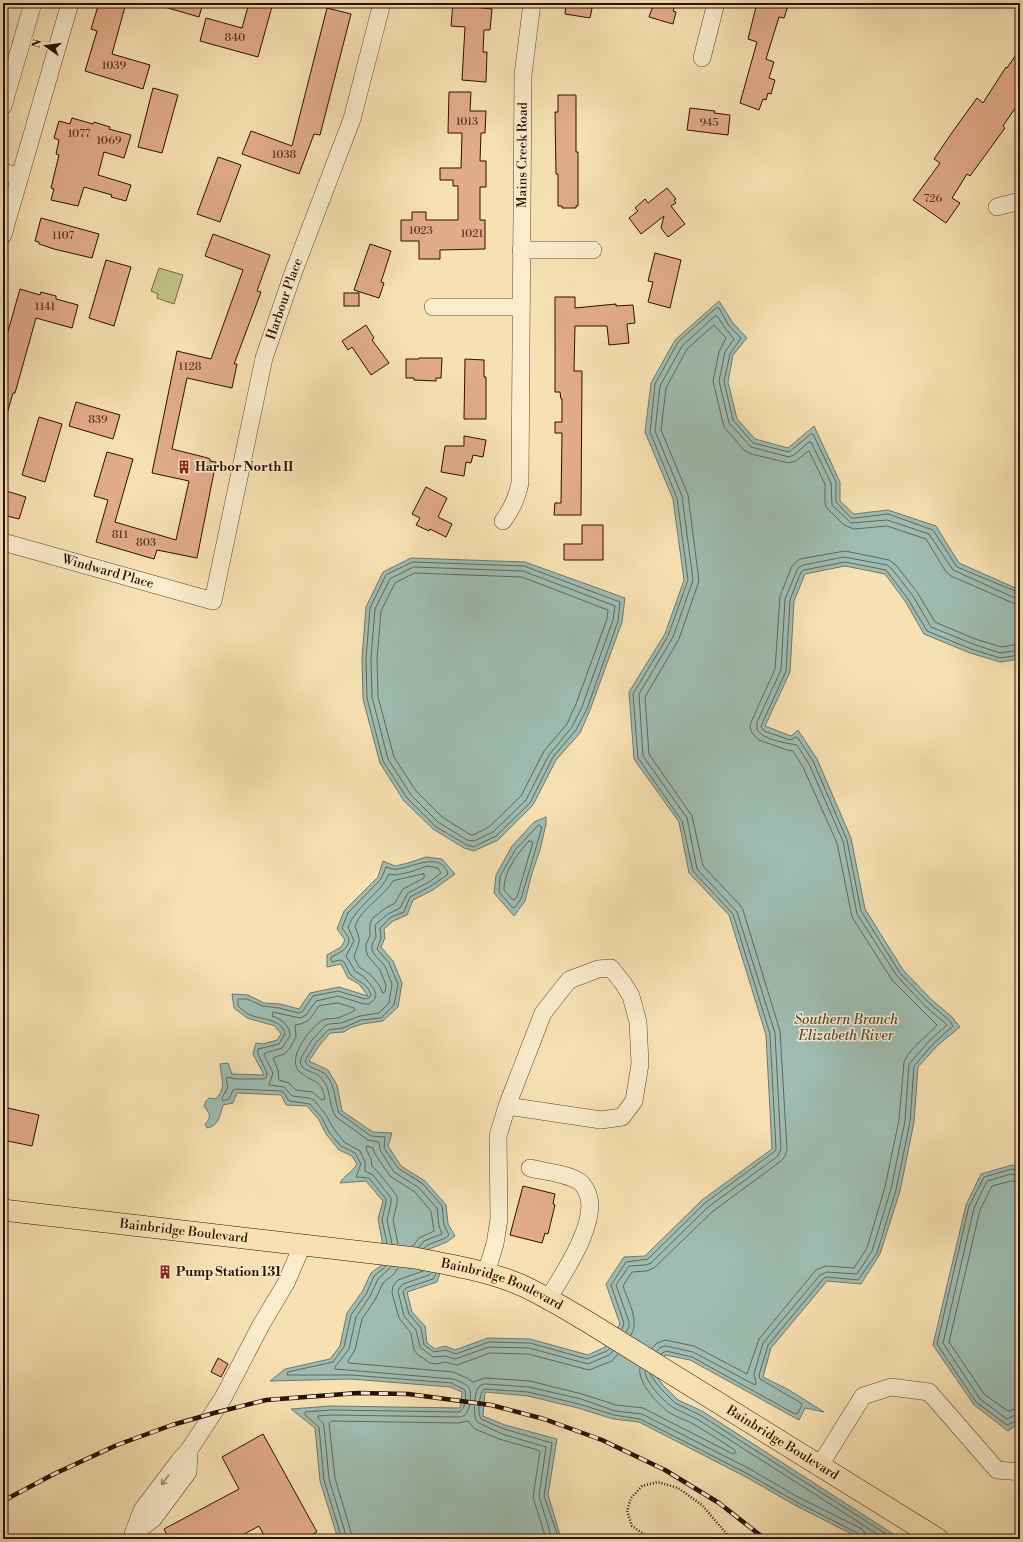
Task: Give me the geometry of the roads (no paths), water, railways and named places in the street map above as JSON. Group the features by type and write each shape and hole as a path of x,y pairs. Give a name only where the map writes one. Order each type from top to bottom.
{"main road":[{"name":"Bainbridge Boulevard","path":"3,1210 302,1246 366,1251 415,1258 486,1273 522,1286 548,1299 611,1336 938,1539"}],"street":[{"path":"3,106 33,3"},
{"path":"3,235 70,3"},
{"name":"Harbour Place","path":"213,601 264,358 292,276 352,119 382,3"},
{"name":"Mains Creek Road","path":"503,521 513,507 520,483 523,75 532,3"},
{"path":"702,58 716,3"},
{"path":"3,172 20,177"},
{"path":"997,207 1020,200"},
{"path":"521,250 593,250"},
{"path":"433,307 521,307"},
{"name":"Windward Place","path":"3,542 213,601"},
{"path":"486,1273 495,1244 499,1219 498,1136 507,1106 543,1013 569,980 598,968 611,968 631,996 638,1022 640,1064 634,1101 622,1117 601,1120 507,1106"},
{"path":"530,1168 570,1177 582,1183 590,1196 586,1228 578,1249 548,1299"},
{"path":"134,1537 142,1510 179,1461 190,1450 223,1398 261,1325 286,1282 302,1246"},
{"path":"820,1465 864,1396 891,1388 930,1392 997,1470 1020,1472"}],"water":[{"name":"Southern Branch Elizabeth River","path":"719,301 733,323 747,338 733,355 728,382 737,419 755,439 788,448 814,426 840,482 840,501 854,514 888,510 936,526 959,563 1020,590 1020,659 1000,662 970,653 924,634 905,601 885,574 845,566 805,574 794,601 790,672 765,726 791,736 798,730 817,759 851,838 865,909 903,970 932,1000 952,1017 960,1027 937,1046 918,1067 914,1122 900,1191 880,1254 861,1284 827,1281 771,1348 763,1377 789,1390 824,1412 805,1408 799,1420 690,1360 665,1355 654,1373 663,1385 678,1400 702,1411 901,1539 861,1539 791,1503 746,1477 639,1422 613,1419 578,1408 528,1396 485,1392 483,1416 505,1425 557,1439 548,1495 560,1535 564,1539 338,1539 320,1481 315,1428 291,1409 331,1406 460,1408 462,1392 450,1387 351,1379 270,1381 285,1369 330,1359 340,1346 347,1313 362,1292 371,1273 383,1264 382,1240 378,1219 383,1201 366,1181 340,1183 357,1164 352,1156 339,1150 326,1134 319,1120 307,1106 286,1105 281,1095 237,1093 233,1103 223,1105 217,1122 211,1127 207,1128 205,1124 209,1119 209,1115 204,1106 209,1098 216,1099 221,1090 222,1082 220,1064 228,1063 232,1074 264,1075 253,1054 256,1043 263,1044 277,1040 281,1034 275,1026 247,1018 234,1008 232,994 248,995 264,1003 280,1004 299,1009 310,993 339,987 368,996 359,984 348,978 341,964 327,967 327,955 341,947 345,940 337,929 344,911 378,877 383,861 395,866 426,857 442,859 455,874 433,890 413,900 407,915 393,921 384,929 385,938 381,947 393,961 402,983 398,1007 383,1021 362,1024 350,1028 344,1032 330,1033 309,1061 328,1070 337,1085 342,1111 373,1132 392,1133 388,1146 401,1166 425,1181 446,1205 448,1224 455,1236 447,1242 427,1250 444,1261 437,1282 407,1292 412,1312 425,1326 427,1343 435,1349 445,1346 455,1350 488,1338 530,1339 588,1355 605,1347 620,1324 606,1284 624,1257 645,1256 702,1200 772,1149 766,1035 729,915 689,873 679,822 634,759 629,692 665,634 684,580 673,499 645,432 651,383 675,340"},
{"path":"411,558 525,562 625,598 622,622 590,710 580,733 556,760 533,805 498,840 474,851 464,848 433,829 404,801 380,763 363,699 362,658 366,607 383,572"},
{"path":"546,817 546,824 540,850 525,901 514,916 494,893 496,875 512,846 534,822"},
{"path":"1012,1165 1020,1168 1020,1422 1008,1431 974,1405 933,1345 966,1205 981,1174"}],"railway":[{"path":"3,1501 54,1474 117,1445 172,1425 214,1413 266,1400 358,1393 408,1394 491,1405 544,1419 602,1440 665,1470 719,1503 765,1539"}],"place":[{"name":"Harbor North II","path":"184,467"},
{"name":"Pump Station 131","path":"165,1272"}]}
